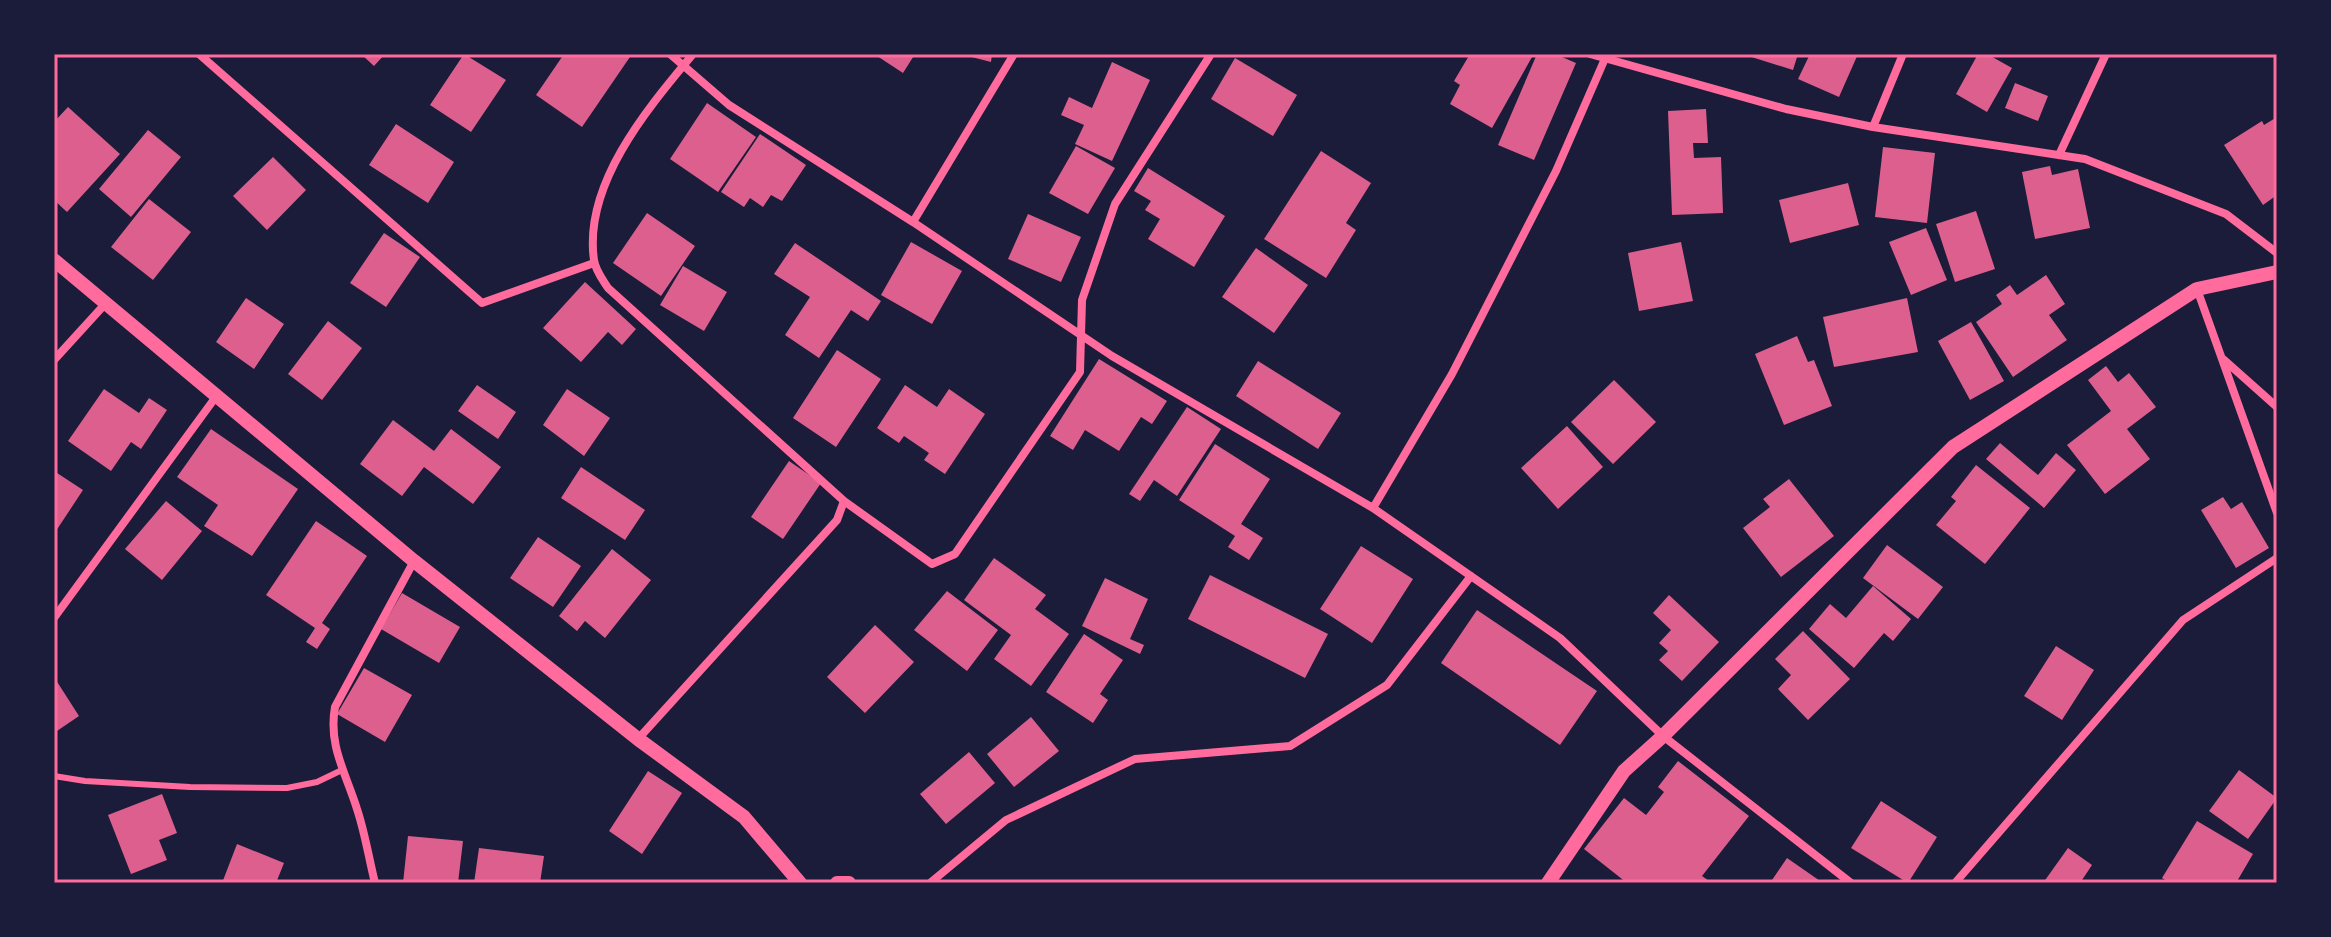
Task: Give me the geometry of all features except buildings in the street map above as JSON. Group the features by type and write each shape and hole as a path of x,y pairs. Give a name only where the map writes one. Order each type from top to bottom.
{"street":[{"path":"199,54 482,303 594,263"},
{"path":"670,54 729,105 1081,334 1373,508 1560,638 1663,736 1851,883"},
{"path":"693,54 612,165 594,227 594,263 608,288 844,501 932,564 955,554 1080,372 1082,300 1115,204 1211,54"},
{"path":"913,222 1014,54"},
{"path":"1590,54 1786,109 1873,127 2085,159 2226,214 2277,253"},
{"path":"1873,127 1903,54"},
{"path":"2059,155 2106,54"},
{"path":"1373,508 1452,374 1556,171 1606,57"},
{"path":"54,260 215,398 414,561 638,739 744,817 800,883"},
{"path":"1548,883 1624,771 1663,736 1953,447 2197,289 2277,272"},
{"path":"2197,289 2277,513"},
{"path":"54,360 106,303"},
{"path":"2222,359 2277,407"},
{"path":"54,618 215,398"},
{"path":"638,739 837,520 844,501"},
{"path":"1955,883 2183,620 2277,558"},
{"path":"375,883 357,810 332,737 335,707 414,561"},
{"path":"930,883 1006,820 1135,759 1290,746 1387,685 1471,576"},
{"path":"837,883 849,883"}],"lane":[{"path":"54,776 190,787 287,788 317,782 342,770"}]}
